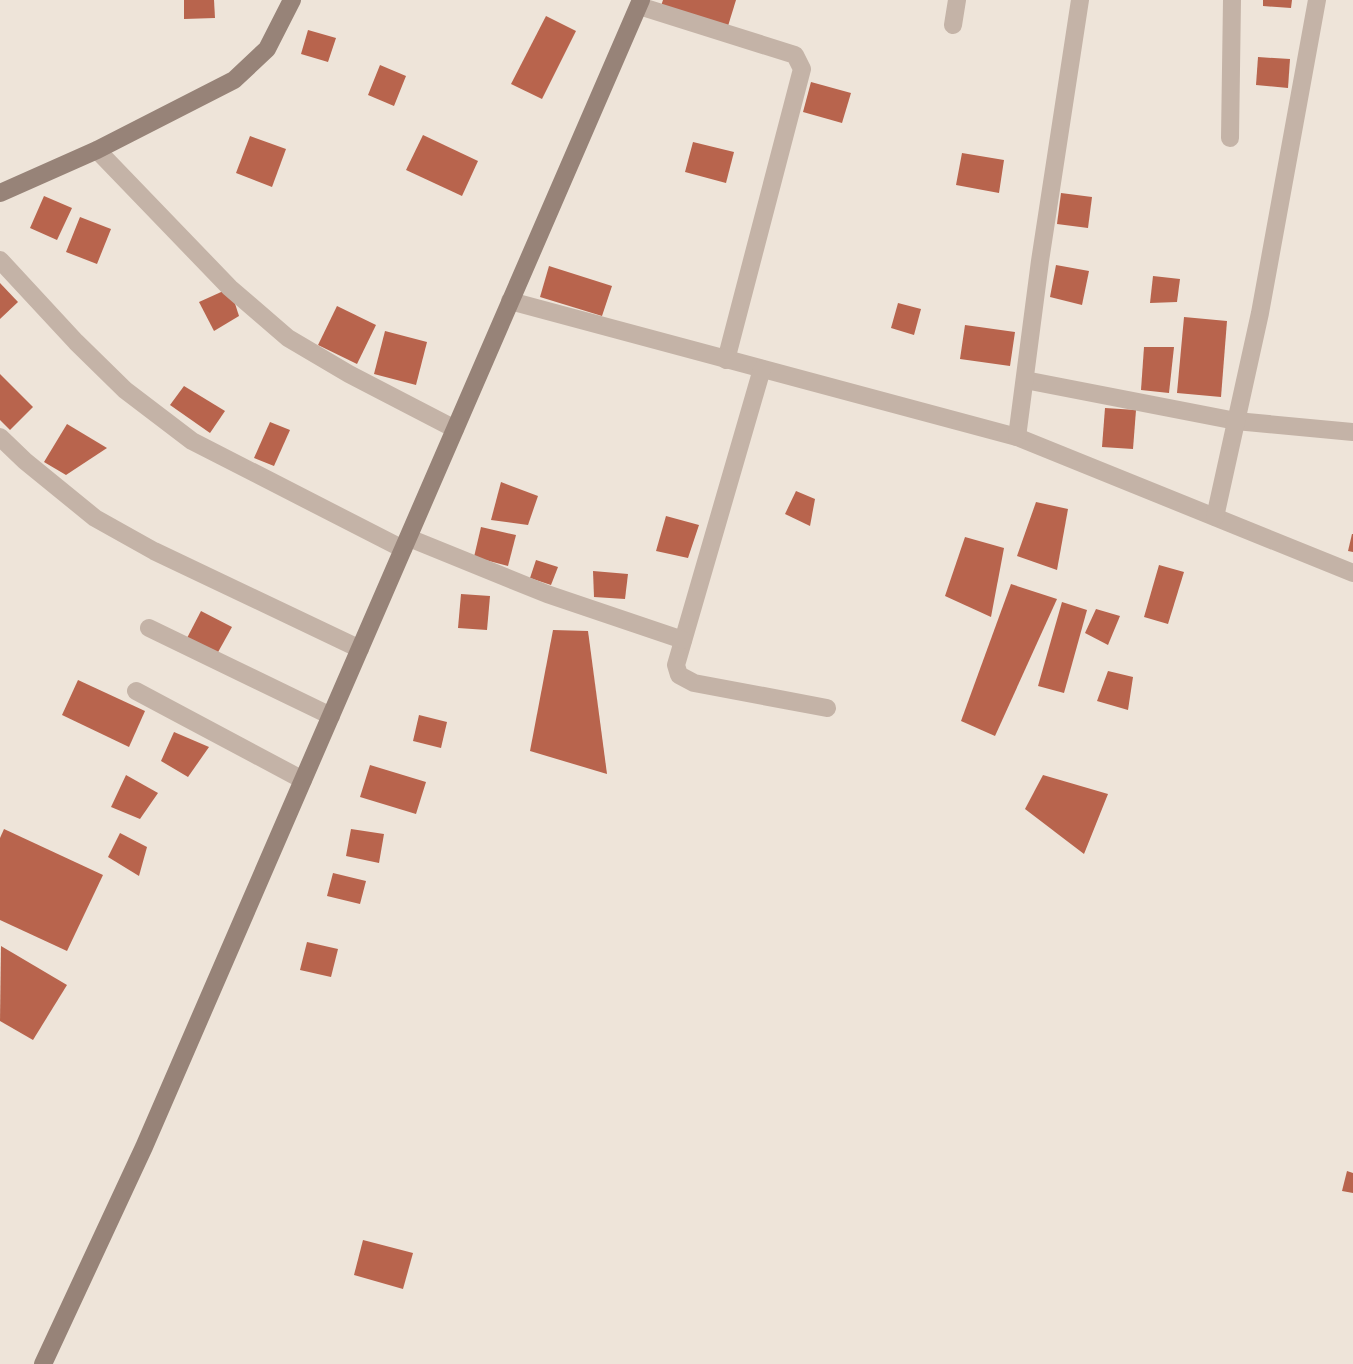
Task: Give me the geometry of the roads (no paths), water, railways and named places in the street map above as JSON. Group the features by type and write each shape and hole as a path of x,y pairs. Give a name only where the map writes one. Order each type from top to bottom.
{"main road":[{"path":"0,193 97,150 234,80 267,49 292,0"},
{"path":"43,1364 144,1147 640,3"}],"street":[{"path":"953,25 957,0"},
{"path":"1017,437 1080,0"},
{"path":"1230,138 1232,0"},
{"path":"1215,517 1260,313 1317,0"},
{"path":"640,3 795,55 802,69 726,360"},
{"path":"97,150 230,288 288,338 349,374 455,429"},
{"path":"0,260 125,390 192,441 406,544 683,640"},
{"path":"510,302 1017,437 1353,573"},
{"path":"762,369 676,665 680,675 694,683 827,708"},
{"path":"1025,380 1236,421 1353,432"},
{"path":"0,437 24,461 95,518 154,551 360,649"},
{"path":"149,628 331,716"},
{"path":"136,691 303,780"}]}
